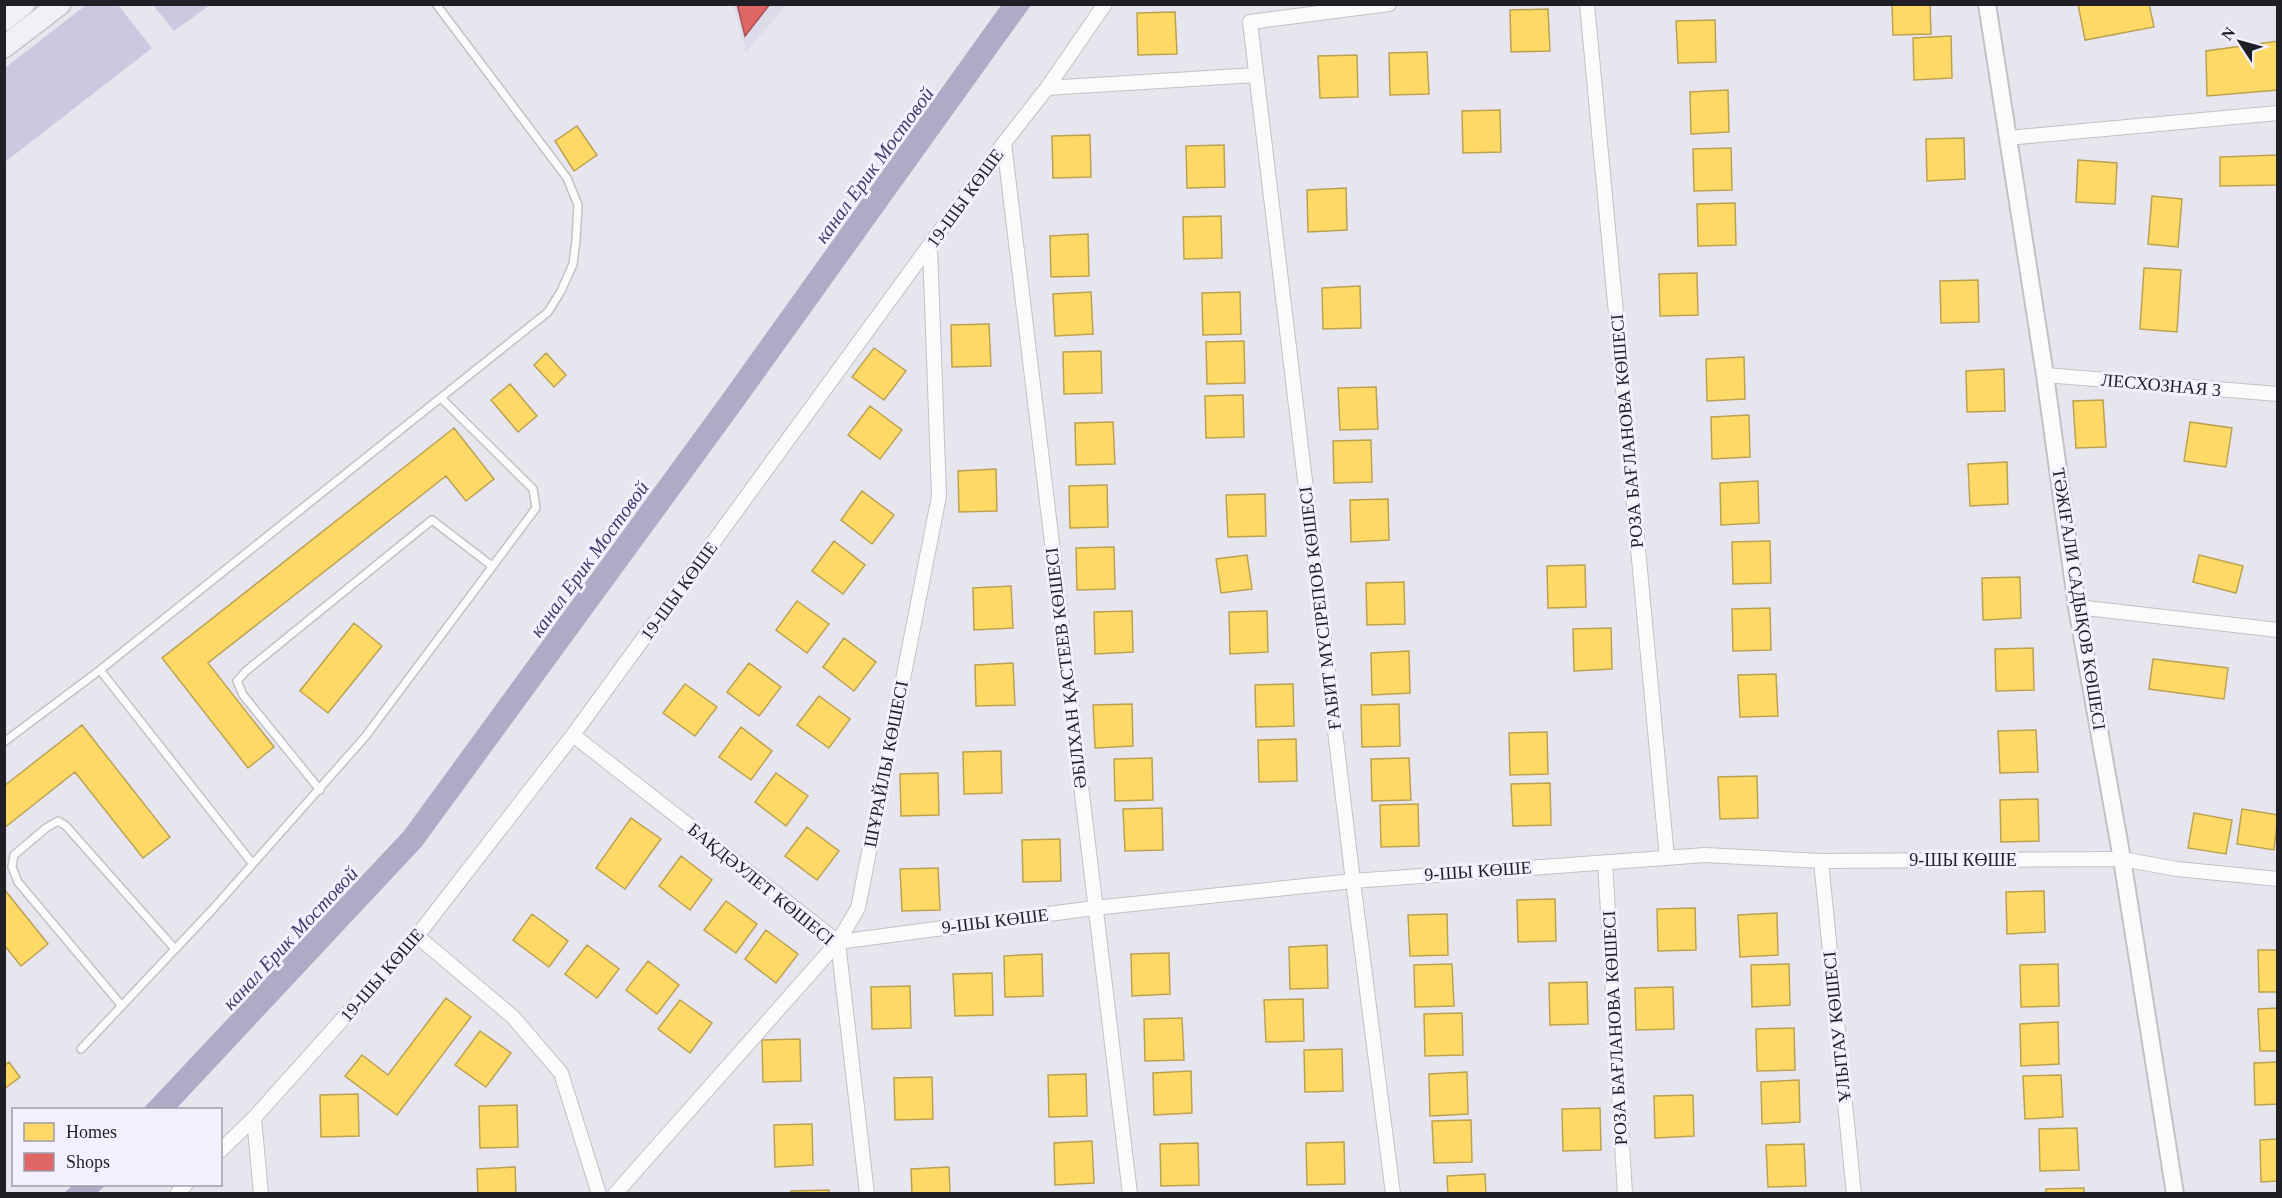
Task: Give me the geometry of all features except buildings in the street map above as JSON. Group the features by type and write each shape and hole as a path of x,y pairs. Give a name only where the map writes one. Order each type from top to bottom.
{"main road":[{"path":"4,20 24,4"},
{"path":"4,47 60,4"}],"street":[{"name":"19-ШЫ КӨШЕ","path":"222,1149 254,1118 417,936 573,735 1004,143 1047,88 1105,4"},
{"name":"ҒАБИТ МҮСІРЕПОВ КӨШЕСI","path":"1389,4 1250,22 1393,1194"},
{"name":"РОЗА БАҒЛАНОВА КӨШЕСI","path":"1587,4 1667,858"},
{"name":"ТӘЖІҒАЛИ САДЫҚОВ КӨШЕСІ","path":"1987,4 2045,375 2077,607 2121,859 2175,1194"},
{"path":"1047,88 1256,75"},
{"path":"2008,138 2277,113"},
{"name":"ӘБІЛХАН ҚАСТЕЕВ КӨШЕСI","path":"1004,143 1130,1194"},
{"name":"ШҰРАЙЛЫ КӨШЕСІ","path":"615,1194 838,942 858,908 939,496 930,247"},
{"name":"ЛЕСХОЗНАЯ 3","path":"2045,375 2277,394"},
{"path":"2077,607 2277,630"},
{"name":"БАҚДӘУЛЕТ КӨШЕСI","path":"573,735 838,942 867,1194"},
{"name":"9-ШЫ КӨШЕ","path":"838,942 1094,908 1353,881 1705,855 1821,861 2121,859 2177,868 2277,879"},
{"name":"ҰЛЫТАУ КӨШЕСI","path":"1821,861 1854,1194"},
{"name":"РОЗА БАҒЛАНОВА КӨШЕСI","path":"1605,862 1625,1194"},
{"path":"417,936 513,1017 561,1073 599,1194"},
{"path":"254,1118 261,1194"}],"lane":[{"path":"4,742 100,670 548,312 561,291 573,264 578,205 567,178 436,4"},
{"path":"81,1049 320,790 365,737 536,508 534,489 441,398"},
{"path":"320,790 243,694 237,681 246,671 432,520 492,566"},
{"path":"100,670 252,863"},
{"path":"122,1006 18,882 12,867 14,855 58,821 66,826 175,949"}],"shaded area":[{"path":"733,4 786,5 746,52"},
{"name":"канал Ерик Мостовой","path":"1002,4 1031,5 739,412 422,846 177,1108 144,1108 404,831 720,398"},
{"path":"86,5 118,5 152,48 5,162 5,68"},
{"path":"153,5 210,5 174,31"},
{"path":"72,1186 105,1186 97,1193 64,1193"}]}
